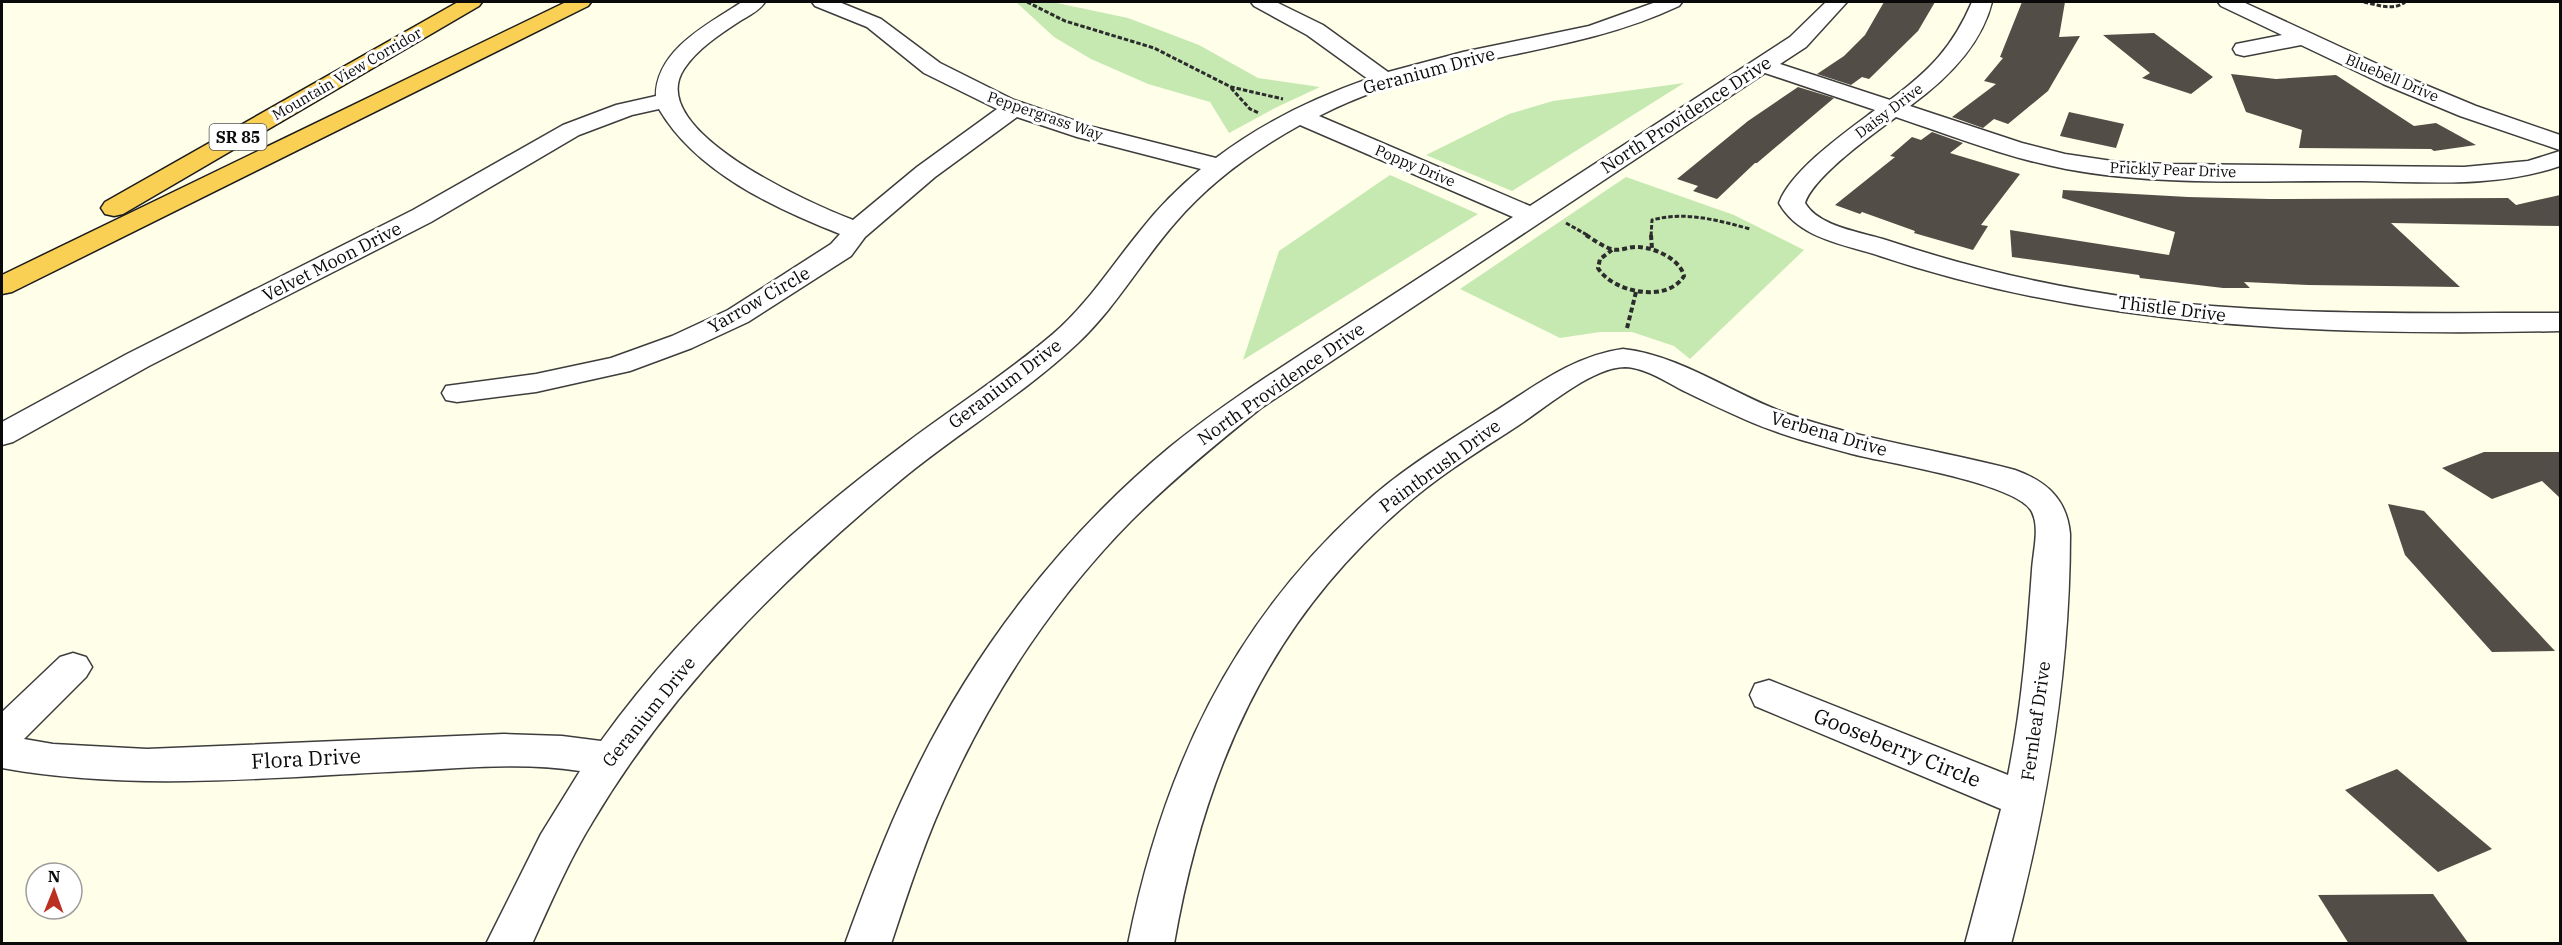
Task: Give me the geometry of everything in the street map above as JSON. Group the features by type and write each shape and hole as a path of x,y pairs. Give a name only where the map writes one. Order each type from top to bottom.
{"highway":[{"name":"Mountain View Corridor","path":"2,269 141,193 472,2"},
{"path":"2,286 581,2"}],"street":[{"path":"755,2 714,30 678,61 667,79 666,100 672,113 696,141 736,173 792,204 856,231"},
{"name":"Peppergrass Way","path":"822,2 865,18 932,68 977,93 1085,132 1220,166"},
{"path":"1261,2 1315,30 1385,80"},
{"name":"Geranium Drive","path":"509,944 557,843 610,759 659,694 760,587 849,505 931,439 1008,386 1070,335 1106,296 1160,224 1220,166 1294,109 1385,80 1462,59 1585,34 1632,10 1672,2"},
{"name":"North Providence Drive","path":"868,944 908,830 956,729 1011,640 1040,601 1092,540 1145,487 1221,422 1544,218 1798,42 1838,2"},
{"name":"Daisy Drive","path":"1798,214 1792,198 1810,177 1849,141 1922,87 1951,58 1974,24 1982,2"},
{"name":"Bluebell Drive","path":"2228,2 2434,97 2560,143"},
{"path":"2244,49 2303,38"},
{"name":"Prickly Pear Drive","path":"1762,65 2038,155 2092,166 2136,171 2463,175 2531,168 2560,158"},
{"name":"Velvet Moon Drive","path":"2,435 138,360 422,216 571,130 624,110 666,100"},
{"name":"Yarrow Circle","path":"457,393 536,383 619,365 682,342 763,302 841,250 856,231 952,152 1014,108"},
{"name":"Poppy Drive","path":"1294,109 1544,218"},
{"name":"Thistle Drive","path":"1798,214 1820,227 1962,274 2046,292 2145,307 2269,318 2560,322"},
{"name":"Verbena Drive","path":"1625,343 1649,363 1780,422 1841,440 2003,478 2016,483 2038,497"},
{"name":"Paintbrush Drive","path":"1151,944 1166,870 1185,806 1208,747 1233,694 1257,653 1307,582 1376,512 1446,457 1625,343"},
{"name":"Fernleaf Drive","path":"1988,944 2005,885 2038,722 2050,584 2050,515 2038,497"},
{"path":"2,736 73,667"},
{"name":"Gooseberry Circle","path":"1769,695 2024,800"},
{"name":"Flora Drive","path":"2,752 53,760 147,766 504,750 562,752 610,759"}],"path":[{"path":"1027,2 1065,21 1106,36 1154,48 1231,87 1273,95 1294,109"},
{"path":"2364,2 2388,7 2400,6 2405,2"},
{"path":"1231,87 1250,109 1260,113"},
{"path":"1652,249 1650,229 1652,220 1663,217 1706,218 1750,229"},
{"path":"1544,218 1587,234 1612,250"},
{"path":"1631,247 1652,249 1674,260 1683,274 1681,281 1665,291 1636,292 1612,284 1603,277 1598,269 1598,262 1603,255 1612,250 1631,247"},
{"path":"1625,343 1636,292"}],"green space":[{"path":"1016,2 1052,2 1128,18 1199,45 1258,78 1320,87 1229,133 1210,102 1148,84 1091,59 1054,37"},
{"path":"1684,83 1512,191 1426,155 1509,114 1553,101"},
{"path":"1390,175 1478,214 1243,360 1279,251"},
{"path":"1626,177 1734,215 1804,250 1690,359 1674,346 1632,332 1600,332 1560,338 1460,289"}],"building":[{"path":"1884,2 1935,2 1918,31 1869,79 1862,77 1851,85 1817,74 1844,56 1865,35"},
{"path":"2022,2 2065,2 2059,37 2080,36 2048,91 2008,124 1994,119 1983,128 1952,117 1996,84 1984,81 2003,58 2000,57"},
{"path":"2154,33 2213,77 2191,94 2142,78 2150,73 2103,35"},
{"path":"2231,74 2276,79 2336,75 2414,126 2436,123 2476,145 2434,151 2431,149 2299,148 2302,130 2246,112"},
{"path":"1798,87 1834,98 1755,163 1717,199 1693,191 1698,186 1677,179 1748,121"},
{"path":"2069,112 2124,124 2116,148 2060,136"},
{"path":"1932,132 1963,143 1950,153 2020,174 1981,225 1988,226 1973,250 1914,233 1915,231 1862,212 1860,214 1835,205 1895,157 1890,156 1912,137 1921,140"},
{"path":"2063,190 2269,199 2508,198 2516,205 2560,195 2560,226 2391,223 2460,287 2244,282 2250,288 2223,288 2140,278 2139,275 2012,257 2010,230 2169,255 2175,232 2062,198"},
{"path":"2484,452 2560,452 2560,498 2542,481 2492,499 2442,468"},
{"path":"2388,504 2424,511 2555,651 2492,652 2405,555"},
{"path":"2397,769 2492,849 2438,872 2345,790"},
{"path":"2433,894 2469,944 2349,944 2318,895"}]}
